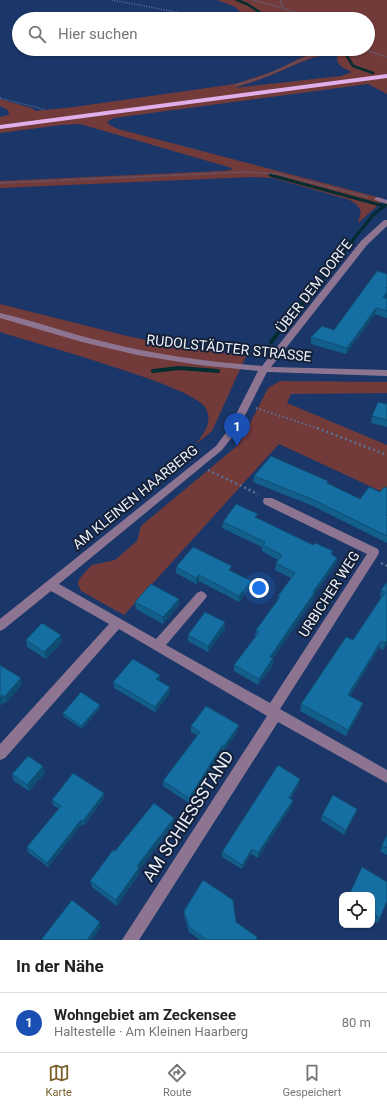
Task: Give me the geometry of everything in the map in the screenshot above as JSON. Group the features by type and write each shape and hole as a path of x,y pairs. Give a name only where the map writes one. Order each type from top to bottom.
{"main road":[{"path":"0,127 387,76"}],"street":[{"path":"377,199 387,202"},
{"name":"ÜBER DEM DORFE","path":"264,369 364,243 387,222"},
{"name":"RUDOLSTÄDTER STRASSE","path":"0,315 113,347 186,360 264,369 328,373 387,373"},
{"name":"AM KLEINEN HAARBERG","path":"0,626 219,448 232,431 247,405 264,369"},
{"name":"URBICHER WEG","path":"268,501 374,552 273,713"},
{"path":"51,585 387,777"},
{"path":"158,646 201,596"},
{"path":"0,754 117,623"},
{"name":"AM SCHIESSSTAND","path":"132,939 273,713"}],"path":[{"path":"112,0 176,12"},
{"path":"253,0 294,12"},
{"path":"281,0 282,6 289,10"},
{"path":"375,53 387,57"},
{"path":"232,86 260,78 311,56"},
{"path":"0,98 50,112 42,113"},
{"path":"0,183 246,172 278,174 377,199"},
{"path":"247,405 332,433 387,455"},
{"path":"215,473 265,497 268,501"}],"shaded area":[{"path":"217,0 387,0 387,94 368,84 114,118 107,122 118,129 385,199 358,223 361,211 357,205 350,200 273,178 252,177 0,188 0,181 221,171 231,170 232,168 80,124 0,133 0,117 9,114 8,110 0,106 0,99 31,108 35,111 74,107 235,84 274,71 305,56 320,56 235,88 341,76 352,72 340,66 337,56 375,56 375,12 240,12 235,7"},
{"path":"0,304 127,336 177,346 246,356 212,431 195,445 207,427 208,412 205,407 194,398 172,388 110,365 0,332"},
{"path":"280,381 387,382 387,393 291,394 287,403 387,445 387,494 279,444 124,615 81,591 78,584 79,579 92,565 115,560 137,541 141,526 237,446 268,388"}],"building":[{"path":"377,271 387,274 387,292 383,297 387,299 387,311 376,308 347,348 311,337 322,326 334,330"},
{"path":"378,402 387,404 387,420 372,416"},
{"path":"271,456 328,481 327,483 360,499 369,487 380,492 384,487 387,488 387,536 314,500 254,476"},
{"path":"236,504 258,514 255,517 313,545 315,543 333,551 331,554 337,558 270,657 273,658 259,679 234,665 259,632 256,630 295,573 276,563 282,555 263,545 265,542 223,522"},
{"path":"193,547 232,566 229,570 251,581 239,596 199,575 196,578 176,567"},
{"path":"387,582 387,640 385,643 381,641 348,695 363,703 348,730 301,704 346,637 353,640 385,592 381,590"},
{"path":"151,584 179,599 163,617 135,602"},
{"path":"205,612 225,622 208,646 188,635"},
{"path":"42,623 61,635 44,652 26,640"},
{"path":"133,659 160,675 156,679 170,687 155,707 113,682"},
{"path":"0,665 21,678 4,697 2,695 0,697"},
{"path":"81,692 100,705 81,726 63,713"},
{"path":"206,706 239,725 216,755 189,798 163,781 200,732 191,726"},
{"path":"28,756 43,766 27,785 12,774"},
{"path":"278,765 300,779 289,798 293,800 258,853 252,849 242,865 222,852"},
{"path":"73,773 104,793 83,821 81,820 47,863 27,847 61,806 52,800"},
{"path":"333,795 357,809 346,830 322,815"},
{"path":"154,803 174,818 137,866 139,868 116,900 90,881 113,850 115,851"},
{"path":"387,835 387,848 382,845"},
{"path":"362,867 387,882 387,901 380,918 375,915 375,892 350,892"},
{"path":"203,880 233,900 236,922 257,937 256,940 207,940 189,927 184,911"},
{"path":"72,900 100,922 87,940 41,940"}],"waterway":[{"path":"237,0 247,4 259,12"},
{"path":"347,56 353,66 373,73"},
{"path":"270,175 384,206"},
{"path":"344,251 374,214 386,205"},
{"path":"271,342 345,250"},
{"path":"153,371 179,368 218,371"}],"place":[{"name":"Wohngebiet am Zeckensee","path":"237,446"}]}
